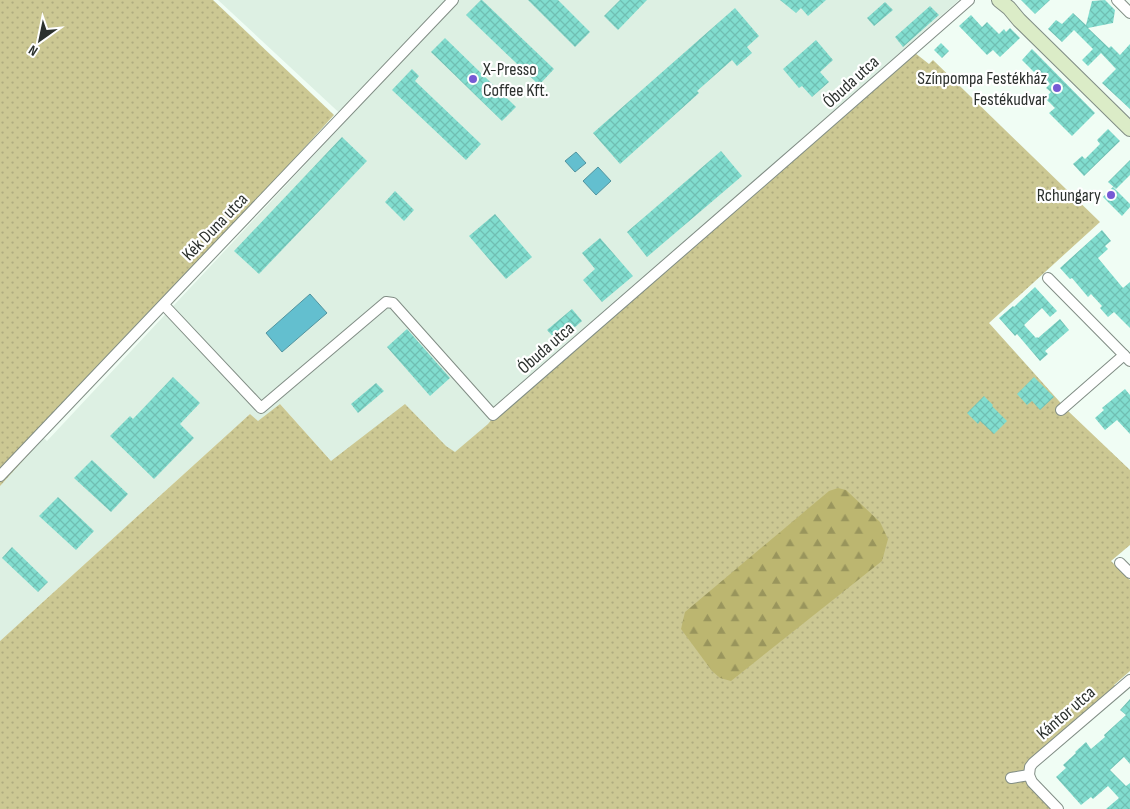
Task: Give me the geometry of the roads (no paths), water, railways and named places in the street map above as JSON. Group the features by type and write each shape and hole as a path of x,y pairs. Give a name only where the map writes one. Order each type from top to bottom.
{"main road":[{"path":"998,0 1009,8 1130,129"}],"street":[{"name":"Kék Duna utca","path":"0,476 453,0"},
{"name":"Óbuda utca","path":"164,304 261,408 386,302 393,303 493,415 969,0"},
{"path":"1117,0 1130,13"},
{"path":"1048,278 1127,358 1061,410"},
{"path":"1120,563 1130,573"},
{"name":"Kántor utca","path":"1029,774 1033,763 1130,680"},
{"path":"1011,778 1029,774 1032,782 1058,809"}],"water":[{"path":"576,152 586,163 575,172 565,161"},
{"path":"598,167 611,181 596,195 583,181"},
{"path":"310,294 327,313 282,352 266,333"}],"place":[{"name":"X-Presso Coffee Kft.","path":"473,79"},
{"name":"Színpompa Festékház Festékudvar","path":"1057,88"},
{"name":"Rchungary","path":"1111,195"}]}
